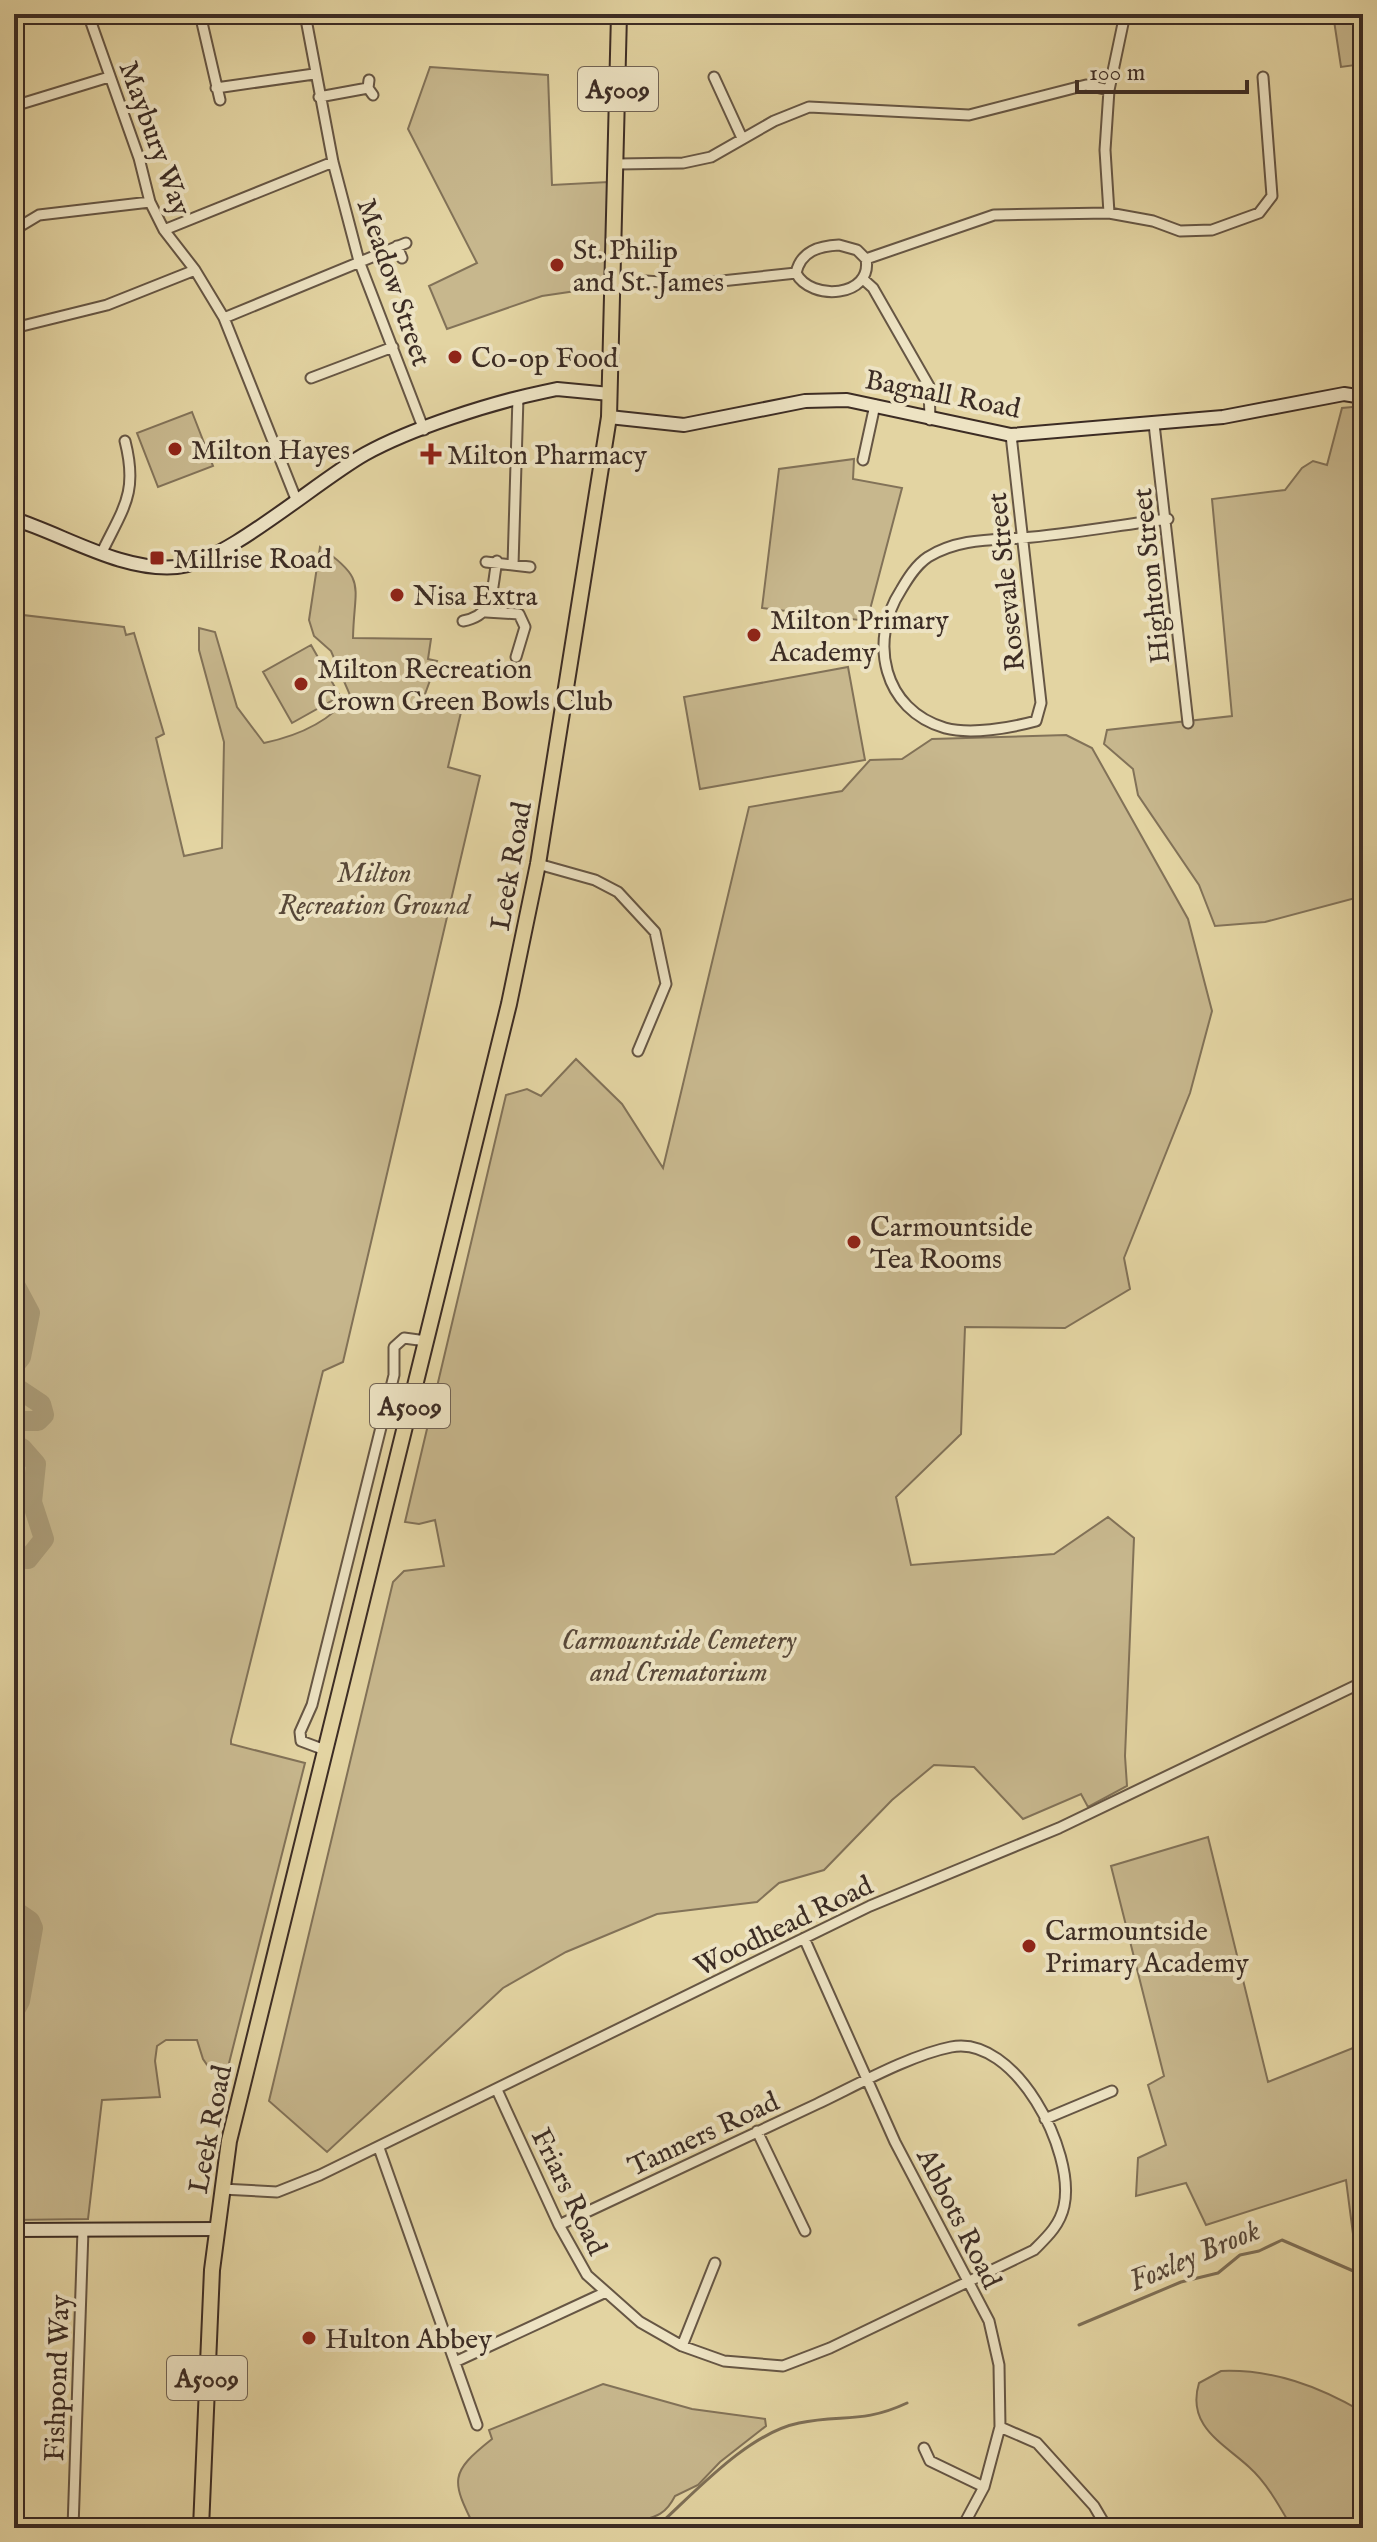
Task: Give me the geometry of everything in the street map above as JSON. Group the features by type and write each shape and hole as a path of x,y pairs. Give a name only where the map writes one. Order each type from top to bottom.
{"main road":[{"name":"A5009","path":"610,394 618,164 619,14"},
{"name":"Leek Road","path":"201,2528 217,2229 236,2112 509,1004 538,864 609,417 610,394"}],"street":[{"name":"Maybury Way","path":"88,14 150,202 164,230 195,270 224,318 296,499"},
{"path":"200,14 220,100"},
{"name":"Meadow Street","path":"305,14 333,162 359,261 424,430"},
{"path":"457,14 477,15"},
{"path":"1109,213 1105,150 1109,90 1125,14"},
{"path":"216,88 314,74"},
{"path":"14,106 109,77"},
{"path":"714,77 742,138"},
{"path":"866,259 994,215 1109,213 1153,221 1180,231 1212,230 1259,213 1272,196 1263,77"},
{"path":"618,164 683,163 711,157 742,138 809,107 969,115 1086,85 1109,90"},
{"path":"319,97 370,88"},
{"path":"164,230 333,162"},
{"path":"14,230 39,215 150,202"},
{"path":"224,318 401,244 402,258"},
{"path":"796,273 803,257 824,246 848,247 866,259"},
{"path":"796,273 808,287 823,292 850,288 867,273 866,259"},
{"path":"14,328 107,305 195,270"},
{"path":"614,279 693,284 796,273"},
{"path":"863,279 873,288 929,386 930,420"},
{"path":"311,378 393,347"},
{"path":"14,519 102,552 159,567 195,563 219,552 367,453 518,397 557,389 610,394"},
{"name":"Bagnall Road","path":"609,417 684,425 822,399 875,405 930,420 1011,435 1154,424 1273,410 1344,394 1363,397"},
{"path":"513,565 518,397"},
{"path":"863,460 875,405"},
{"name":"Highton Street","path":"1154,424 1168,519 1188,723"},
{"name":"Rosevale Street","path":"1011,435 1041,703 1036,721 966,730 931,723 910,709 887,680 883,647 893,602 925,559 947,547 982,539 1021,538"},
{"path":"102,552 128,499 133,472 125,441"},
{"path":"1021,538 1168,519"},
{"path":"463,621 480,618 486,612 497,561"},
{"path":"486,562 530,567"},
{"path":"486,612 519,614 525,627 516,657"},
{"path":"538,864 595,880 618,892 655,932 666,984 638,1051"},
{"path":"325,1750 301,1741 300,1732 312,1705 394,1375 394,1347 404,1338 426,1341"},
{"name":"Woodhead Road","path":"222,2189 277,2192 379,2148 804,1938 954,1869 1059,1828 1363,1682"},
{"name":"Abbots Road","path":"804,1938 866,2081 989,2321 996,2350 1000,2427 984,2487 962,2528"},
{"name":"Tanners Road","path":"559,2225 866,2081 953,2046 973,2048 1010,2065 1045,2119"},
{"name":"Friars Road","path":"497,2090 559,2225 587,2275 640,2322 682,2346 724,2361 783,2366 830,2348 1034,2250 1053,2231 1064,2205 1062,2155 1045,2119"},
{"path":"1045,2119 1112,2091"},
{"path":"757,2131 805,2231"},
{"path":"379,2148 477,2425"},
{"path":"14,2230 217,2229"},
{"name":"Fishpond Way","path":"73,2528 83,2230"},
{"path":"682,2346 715,2263"},
{"path":"455,2362 606,2292"},
{"path":"1000,2427 1037,2443 1094,2506 1107,2528"},
{"path":"924,2448 930,2461 984,2487"}],"green space":[{"path":"1333,14 1363,14 1363,64 1341,67"},
{"path":"430,67 548,75 552,185 608,182 606,276 596,288 542,296 447,329 429,286 477,263 408,129"},
{"path":"1363,406 1363,896 1265,922 1215,926 1199,885 1138,795 1133,769 1104,744 1107,730 1232,716 1212,499 1285,490 1302,468 1313,461 1327,465 1342,408"},
{"name":"Milton Hayes","path":"192,412 213,466 158,487 137,433"},
{"path":"854,459 853,479 902,488 867,621 762,608 779,469"},
{"name":"Milton Recreation Ground","path":"320,547 352,576 356,595 353,638 431,639 428,659 437,661 424,697 462,708 448,767 480,776 343,1362 323,1371 231,1740 231,1744 305,1763 226,2075 212,2072 203,2059 197,2040 166,2040 157,2046 155,2061 160,2097 102,2100 88,2219 14,2220 14,614 124,627 126,635 134,633 164,734 156,738 184,856 222,848 224,742 199,650 199,628 215,632 237,707 264,743 300,732 322,721 350,695 331,651 314,636 309,620"},
{"name":"Milton Recreation Crown Green Bowls Club","path":"311,645 340,696 292,723 263,672"},
{"path":"848,667 865,760 700,789 684,697"},
{"name":"Carmountside Cemetery and Crematorium","path":"1066,735 1092,748 1188,919 1212,1011 1190,1093 1124,1258 1130,1289 1065,1328 965,1327 961,1434 896,1497 911,1565 1054,1554 1108,1517 1134,1538 1125,1756 1127,1786 1088,1807 1081,1794 1023,1819 974,1767 934,1765 892,1800 824,1870 779,1883 757,1902 657,1914 566,1952 503,1988 327,2152 269,2101 393,1582 404,1571 444,1566 435,1520 419,1524 405,1522 506,1095 527,1089 541,1096 576,1059 622,1104 663,1168 749,807 842,791 870,760 902,759 932,739"},
{"path":"1208,1837 1268,2082 1363,2044 1363,2233 1353,2234 1346,2180 1206,2225 1186,2183 1136,2196 1138,2158 1166,2145 1148,2085 1164,2076 1111,1866"},
{"path":"1221,2371 1259,2373 1295,2381 1363,2412 1363,2528 1292,2528 1262,2480 1218,2441 1202,2422 1196,2398 1199,2383"},
{"path":"603,2384 692,2409 765,2419 766,2426 720,2462 698,2485 675,2496 664,2511 652,2518 619,2528 475,2528 461,2499 458,2478 468,2460 492,2439 489,2430"}],"waterway":[{"path":"14,1283 30,1313 21,1357 14,1366"},
{"path":"14,1386 41,1404 44,1415 38,1421 14,1421"},
{"path":"14,1445 22,1448 36,1464 32,1502 44,1539 28,1559 14,1558"},
{"path":"14,1910 30,1921 33,1928 20,2001 14,2012"},
{"name":"Foxley Brook","path":"1079,2325 1181,2282 1218,2273 1240,2255 1259,2251 1282,2240 1358,2273 1363,2283"},
{"name":"Foxley Brook","path":"631,2528 641,2521 661,2523 725,2464 761,2438 780,2429 814,2420 877,2414 907,2403"}],"place":[{"name":"St. Philip and St. James","path":"557,265"},
{"name":"Co-op Food","path":"455,357"},
{"name":"Milton Hayes","path":"175,449"},
{"name":"Milton Pharmacy","path":"431,454"},
{"name":"Millrise Road","path":"157,558"},
{"name":"Nisa Extra","path":"397,595"},
{"name":"Milton Primary Academy","path":"754,635"},
{"name":"Milton Recreation Crown Green Bowls Club","path":"301,684"},
{"name":"Carmountside Tea Rooms","path":"854,1242"},
{"name":"Carmountside Primary Academy","path":"1029,1946"},
{"name":"Hulton Abbey","path":"309,2338"}]}
